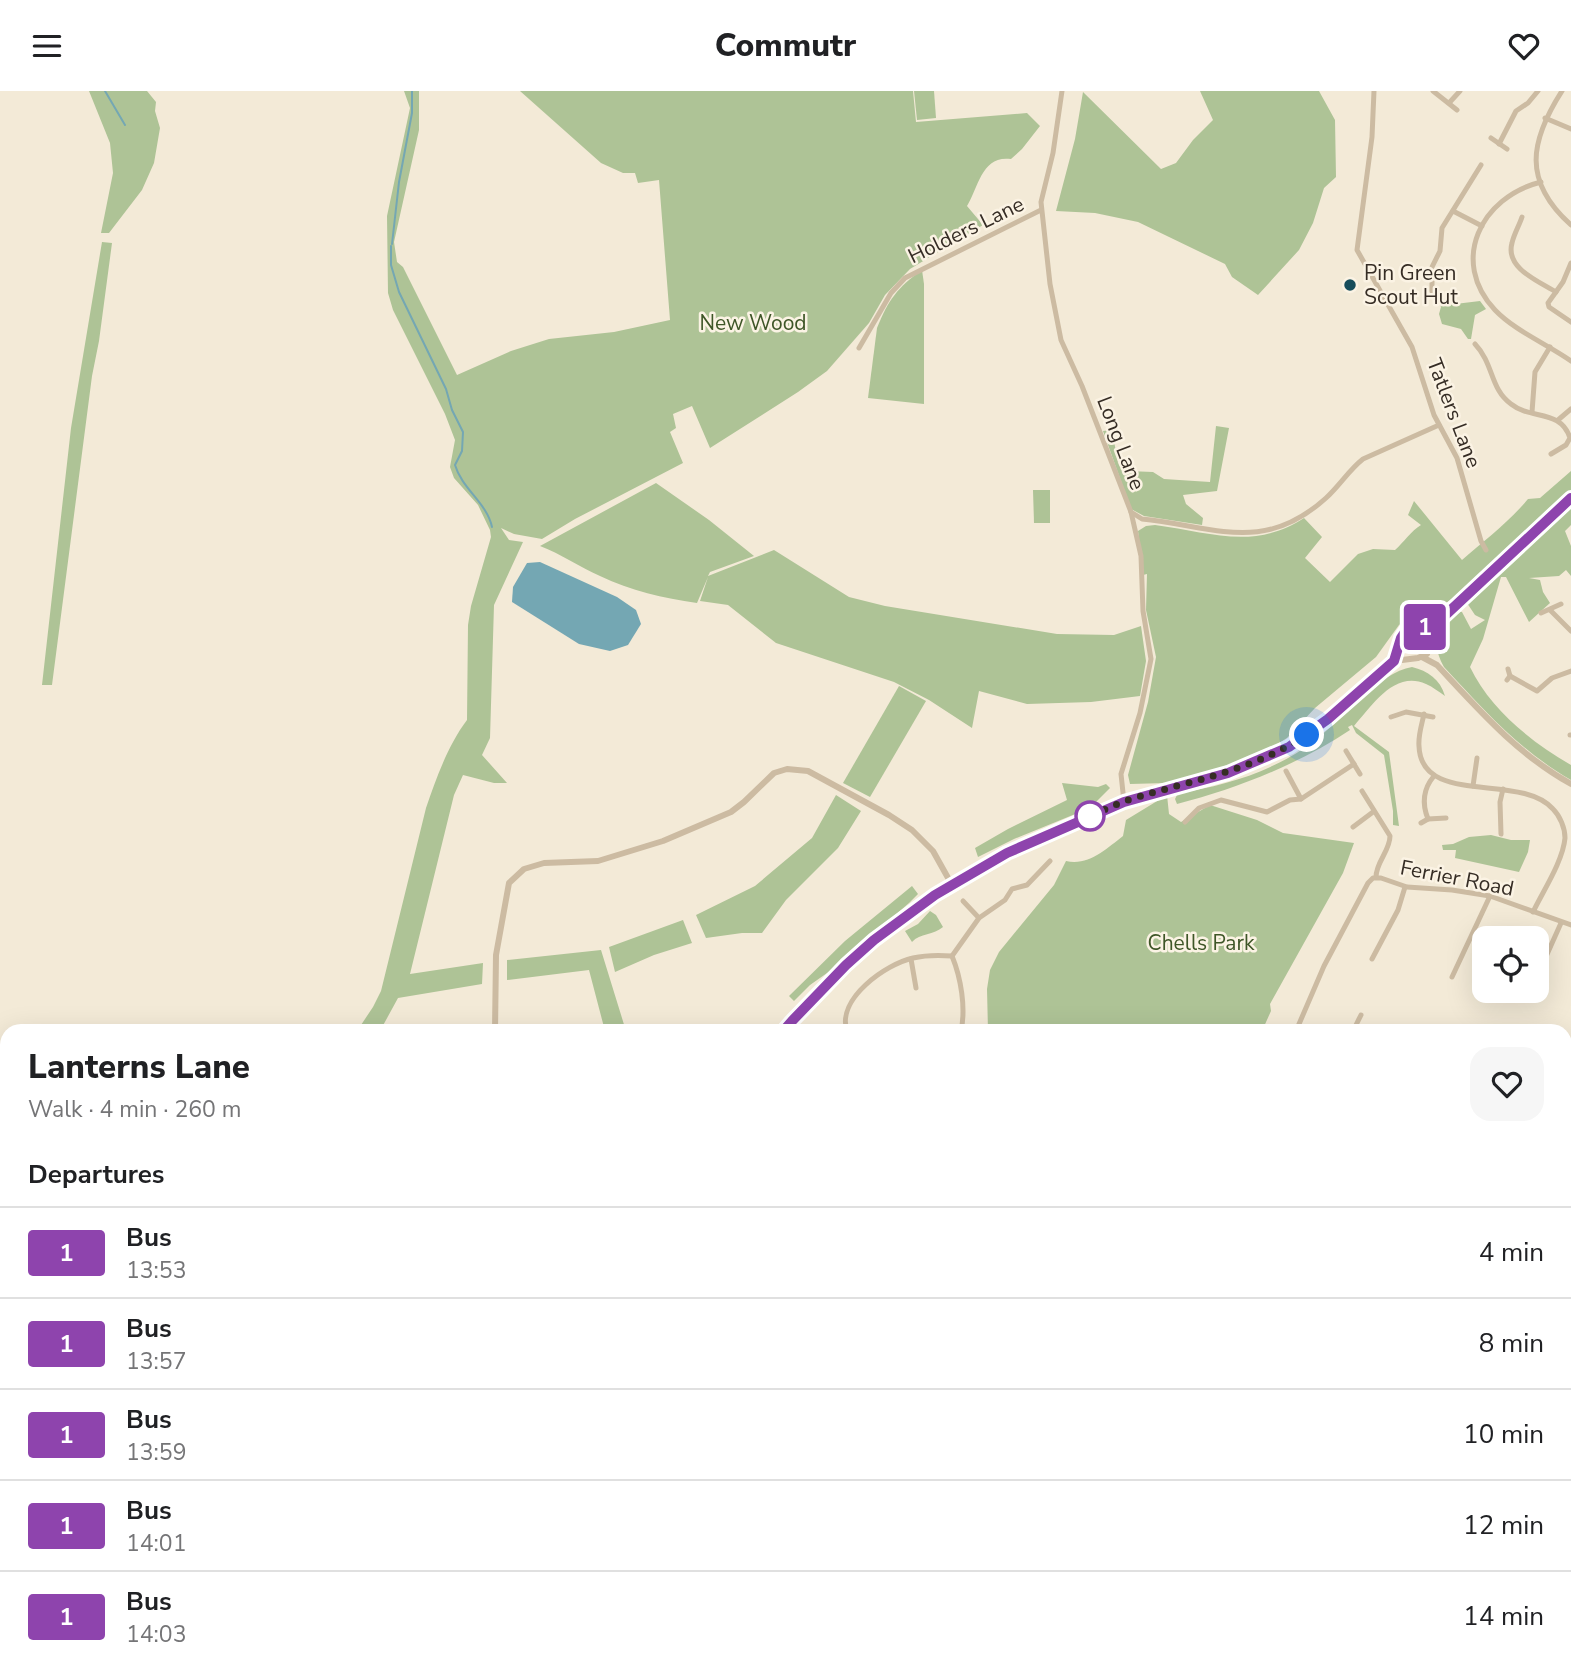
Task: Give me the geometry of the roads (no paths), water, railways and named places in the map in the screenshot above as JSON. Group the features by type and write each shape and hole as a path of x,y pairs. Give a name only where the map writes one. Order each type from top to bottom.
{"street":[{"name":"Long Lane","path":"1062,91 1041,210 1050,284 1061,340 1082,386 1131,512 1142,519 1237,535 1276,529 1298,519 1325,498 1353,466 1363,459 1439,425"},
{"name":"Tatlers Lane","path":"1374,91 1372,137 1357,250 1412,347 1428,398 1457,458 1486,550"},
{"path":"1433,91 1457,110"},
{"path":"1448,103 1460,91"},
{"path":"1499,144 1517,111 1538,91"},
{"path":"1560,92 1545,118 1537,147 1537,170 1552,206 1571,225"},
{"path":"1545,118 1571,129"},
{"path":"1491,138 1507,149"},
{"path":"1443,286 1433,288 1432,270 1440,251 1440,231 1481,165"},
{"path":"1460,179 1468,184"},
{"path":"1541,182 1519,188 1489,212 1475,245 1475,273 1482,292 1503,317 1571,361"},
{"name":"Holders Lane","path":"859,348 891,293 905,278 1041,210"},
{"path":"1453,211 1482,226"},
{"path":"1522,217 1523,226 1512,242 1510,256 1517,266 1556,292"},
{"path":"1570,267 1548,303 1549,307 1571,322"},
{"path":"1476,336 1475,344 1487,359 1495,384 1504,398 1515,407 1558,421 1570,438 1566,445 1551,454"},
{"path":"1465,347 1475,344"},
{"path":"1532,412 1535,372 1550,347"},
{"path":"1558,421 1571,409"},
{"path":"1422,628 1438,622 1571,498"},
{"path":"1124,802 1121,774 1140,713 1152,659 1143,611 1141,556 1131,512"},
{"path":"1541,613 1561,604"},
{"path":"1550,610 1571,631"},
{"path":"1422,657 1430,649 1438,622"},
{"path":"791,1024 846,965 874,940 952,885 1007,853 1124,802 1228,773 1276,753 1328,719 1394,661 1401,638 1407,629 1422,628 1432,639"},
{"path":"1400,646 1411,658"},
{"path":"1430,649 1437,665"},
{"path":"1394,661 1422,657 1437,665 1514,745 1571,784"},
{"path":"1508,669 1509,678 1537,691 1552,678 1571,671"},
{"path":"1391,717 1406,712 1433,717"},
{"path":"1424,714 1419,749 1424,765 1434,776 1451,783 1503,789 1544,801 1557,814 1565,834 1561,852 1533,912"},
{"path":"1346,751 1360,774"},
{"path":"1473,786 1477,758"},
{"path":"1185,822 1199,808 1221,800 1264,812 1290,800 1301,799 1354,764"},
{"path":"495,1024 496,955 509,883 524,869 544,863 598,861 663,841 731,812 774,773 787,769 808,771 912,830 933,851 952,885"},
{"path":"1286,771 1301,799"},
{"path":"1428,819 1425,796 1434,776"},
{"path":"1501,834 1500,802 1503,789"},
{"path":"1353,827 1373,812 1362,791"},
{"name":"Ferrier Road","path":"1373,812 1390,836 1390,843 1376,871 1376,877"},
{"path":"1421,823 1428,819 1446,818"},
{"path":"1003,886 1012,889 1027,885 1047,869 1050,861"},
{"name":"Ferrier Road","path":"1376,877 1405,887 1490,896 1571,925"},
{"name":"Ferrier Road","path":"1299,1024 1324,967 1368,883 1376,877"},
{"path":"1372,959 1398,910 1405,887"},
{"path":"952,956 979,918 1005,900 1012,889"},
{"path":"1452,977 1489,904 1490,896"},
{"path":"963,901 979,918"},
{"path":"1549,950 1561,923"},
{"path":"846,1024 845,1019 861,989 888,968 911,958 952,956"},
{"path":"952,956 957,968 962,1024"},
{"path":"911,958 916,988"},
{"path":"1356,1024 1361,1015"}],"water":[{"path":"540,562 617,597 636,610 641,624 628,645 610,651 579,644 512,602 513,587 527,563"}],"waterway":[{"path":"105,91 125,125"},
{"path":"392,244 399,182 412,113 412,91"},
{"path":"391,246 391,265 399,292 446,389 452,410 463,432 462,451 455,465 458,474 485,511 492,527"}],"place":[{"name":"Pin Green Scout Hut","path":"1350,285"}],"park label":[{"name":"New Wood","path":"753,323"},
{"name":"Chells Park","path":"1201,943"}]}
